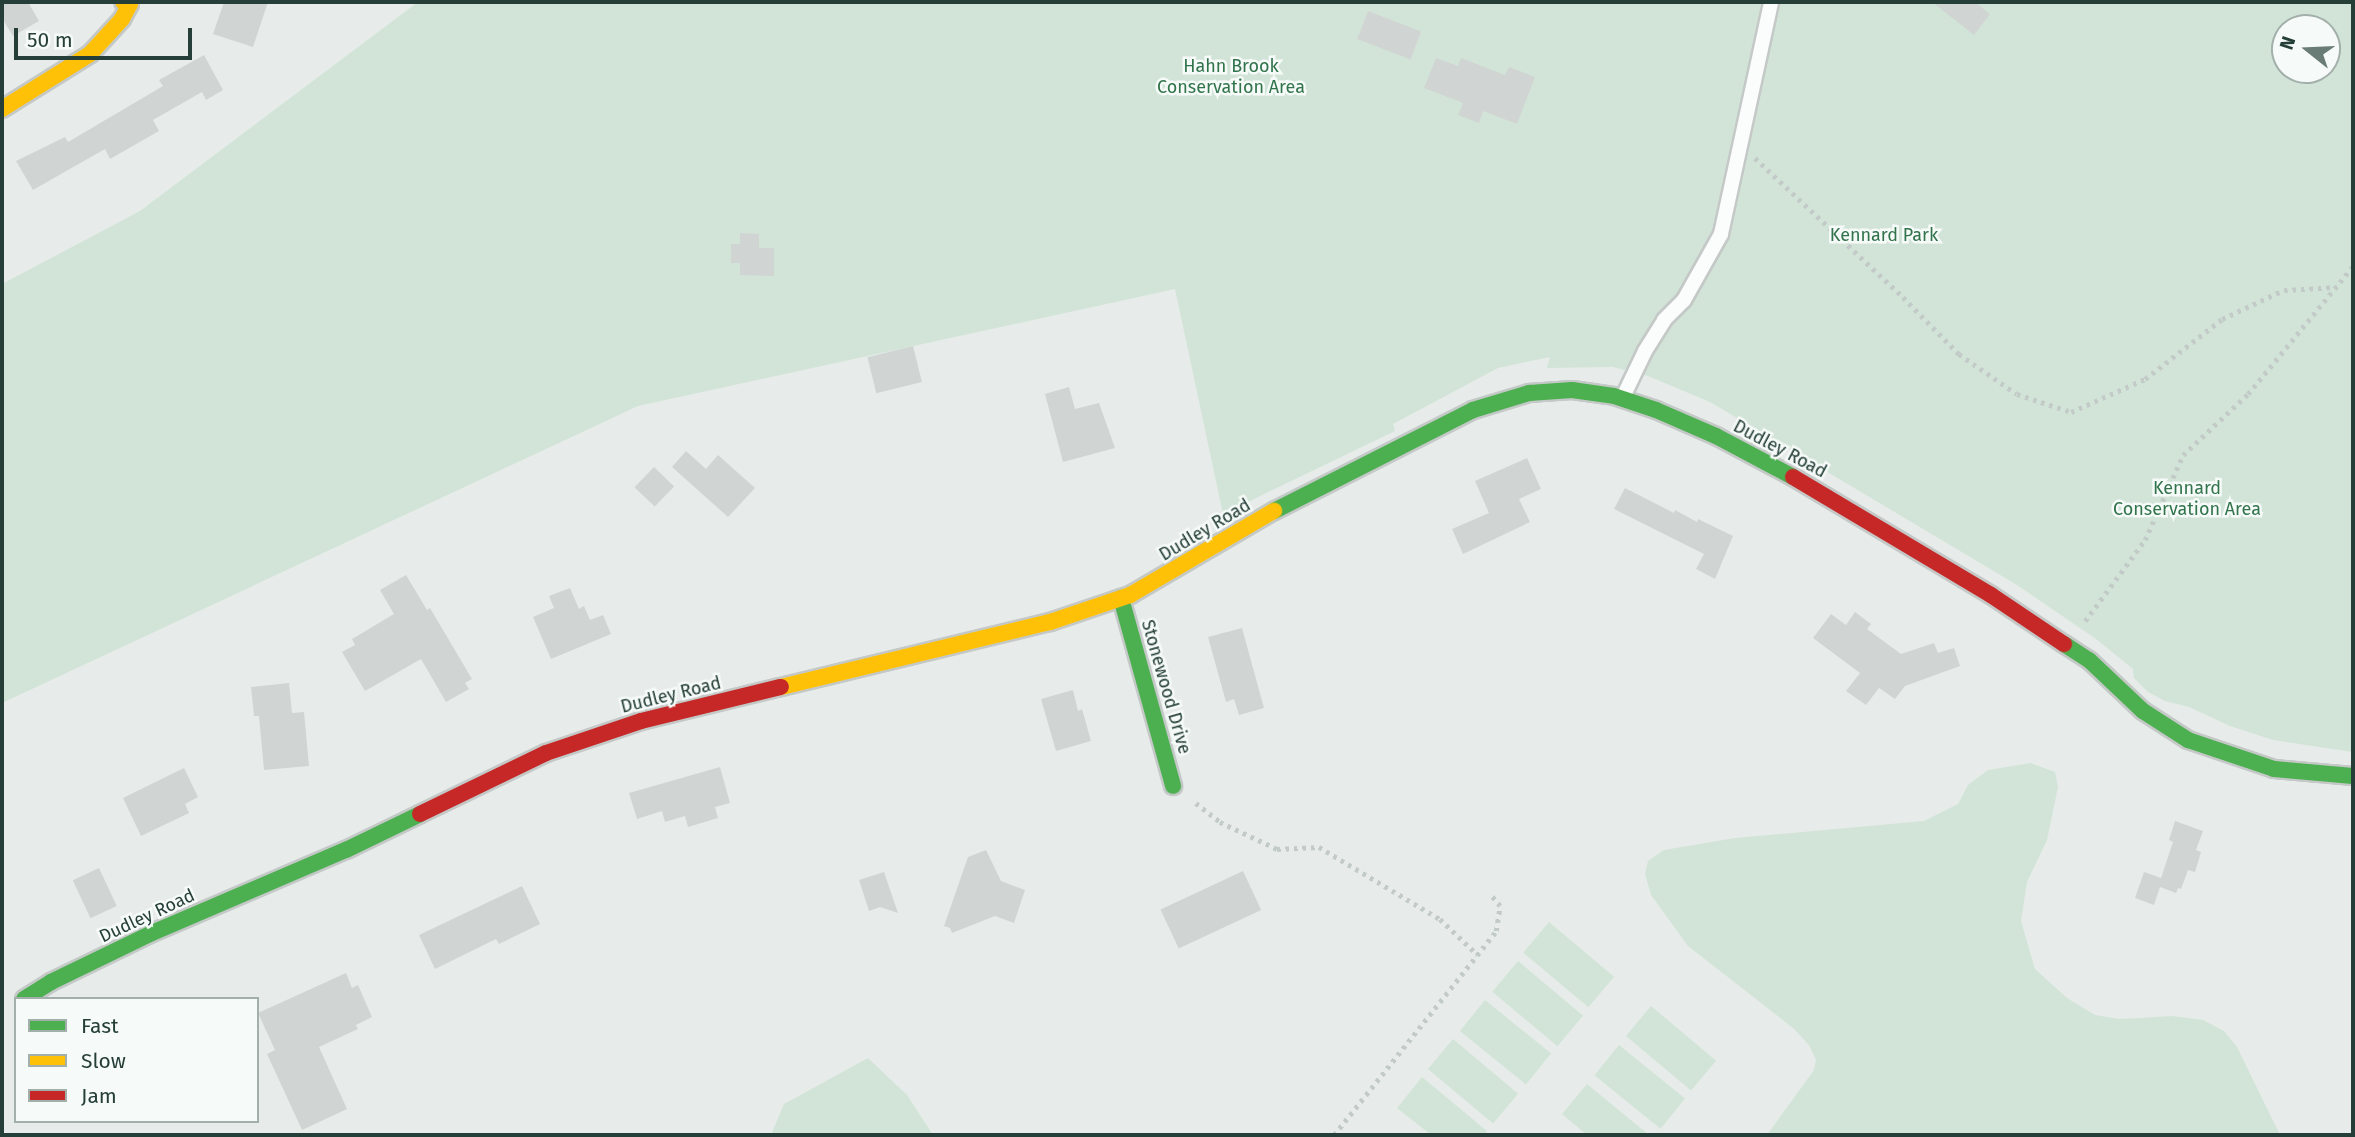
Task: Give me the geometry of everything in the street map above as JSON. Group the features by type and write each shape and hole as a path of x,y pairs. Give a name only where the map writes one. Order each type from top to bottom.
{"street":[{"path":"2,109 90,54 122,19 130,4 124,2"},
{"name":"Dudley Road","path":"27,997 51,982 152,933 345,849 546,753 641,721 1017,630 1121,598 1164,578 1237,531 1400,445 1473,410 1540,392 1572,390 1622,399 1716,436 1795,478 1968,581 2089,660 2143,711 2188,740 2274,769 2353,776"},
{"name":"Stonewood Drive","path":"1121,598 1173,786"}],"lane":[{"path":"1622,399 1645,351 1664,320 1684,300 1721,234 1771,2"}],"path":[{"path":"1739,144 1903,297 1959,354 2017,394 2071,412 2146,379 2222,319 2247,307 2284,290 2337,287"},
{"path":"2080,628 2145,540 2183,455 2248,394 2353,266"},
{"path":"1173,786 1220,822 1277,849 1319,847 1440,919 1478,955"},
{"path":"1334,1135 1496,932 1500,906 1490,894"}],"green space":[{"path":"418,2 2353,2 2353,752 2273,740 2230,726 2189,707 2165,701 2148,692 2134,678 2133,669 2096,639 2017,585 1710,402 1648,376 1613,367 1547,368 1550,357 1498,368 1393,424 1395,431 1223,514 1175,289 638,406 2,703 2,284 140,211"},
{"path":"2031,763 2055,772 2058,787 2047,840 2027,882 2021,921 2035,969 2067,998 2095,1015 2119,1019 2172,1016 2203,1020 2224,1031 2237,1047 2280,1135 1767,1135 1814,1070 1816,1060 1809,1045 1793,1028 1688,946 1651,895 1645,874 1648,861 1664,850 1735,838 1924,821 1958,804 1968,785 1988,770"},
{"path":"1549,922 1614,977 1588,1007 1523,953"},
{"path":"1518,961 1583,1016 1557,1046 1492,992"},
{"path":"1485,1000 1551,1053 1526,1085 1460,1031"},
{"path":"1651,1006 1716,1061 1691,1091 1626,1036"},
{"path":"1453,1039 1518,1094 1493,1124 1428,1069"},
{"path":"1619,1045 1685,1098 1661,1129 1594,1075"},
{"path":"868,1058 907,1095 933,1135 771,1135 784,1104"},
{"path":"1422,1077 1487,1131 1484,1135 1431,1135 1397,1108"},
{"path":"1587,1084 1649,1135 1587,1135 1562,1114"}],"building":[{"path":"2,2 28,2 39,21 13,36 2,18"},
{"path":"224,2 268,2 253,47 213,34"},
{"path":"1932,2 1975,2 1990,14 1974,35"},
{"path":"1368,11 1421,31 1410,59 1357,39"},
{"path":"204,55 223,90 206,100 202,92 153,120 159,131 110,159 105,149 33,190 16,161 65,137 68,142 163,86 159,80"},
{"path":"1436,58 1458,66 1461,58 1505,75 1509,67 1535,77 1517,124 1483,111 1479,123 1458,115 1463,103 1424,88"},
{"path":"740,233 759,234 759,248 774,248 774,276 740,275 740,263 731,263 731,244 740,244"},
{"path":"913,346 922,382 876,393 867,357"},
{"path":"1069,387 1075,409 1099,403 1115,448 1063,462 1045,394"},
{"path":"686,451 706,469 718,455 755,488 728,517 672,467"},
{"path":"1527,458 1541,489 1519,499 1530,522 1463,554 1452,529 1489,513 1475,481"},
{"path":"654,467 674,486 655,507 635,487"},
{"path":"1625,488 1674,513 1675,510 1733,536 1715,579 1696,569 1704,554 1614,509"},
{"path":"406,575 427,610 430,608 472,679 465,683 469,689 446,702 421,659 365,691 342,652 355,645 352,639 394,614 380,590"},
{"path":"570,588 579,609 584,606 590,620 603,615 611,634 551,659 533,617 554,608 549,596"},
{"path":"1855,612 1871,624 1867,629 1901,654 1934,643 1938,653 1954,648 1960,666 1905,686 1895,699 1879,688 1866,705 1846,691 1860,673 1813,638 1831,614 1846,625"},
{"path":"1242,628 1264,708 1239,715 1234,699 1226,702 1208,637"},
{"path":"289,683 292,713 304,712 309,766 264,770 259,716 254,716 251,687"},
{"path":"1073,690 1078,711 1082,709 1091,741 1056,751 1041,699"},
{"path":"720,767 730,803 715,807 718,818 688,827 685,816 665,822 662,811 637,819 629,793"},
{"path":"184,768 198,797 185,804 189,813 141,836 123,798"},
{"path":"2175,821 2203,831 2196,850 2201,852 2195,872 2188,870 2181,889 2178,888 2176,893 2160,887 2154,905 2135,898 2144,872 2161,878 2173,842 2169,840"},
{"path":"986,850 1001,881 1025,890 1014,923 995,916 952,933 950,928 944,926 968,857"},
{"path":"99,868 117,906 90,918 73,880"},
{"path":"1243,871 1261,910 1179,948 1161,909"},
{"path":"884,872 898,913 880,907 869,911 859,880"},
{"path":"522,886 540,924 499,944 496,939 435,969 419,935"},
{"path":"346,973 352,988 358,985 372,1017 356,1025 358,1029 319,1047 347,1109 302,1130 267,1054 275,1050 259,1013"}],"traffic: fast":[{"path":"1274,511 1473,410 1529,393 1572,390 1614,396 1656,410 1716,436 1793,477"},
{"path":"1121,598 1173,786"},
{"path":"2064,644 2089,660 2143,711 2188,740 2274,769 2353,776"},
{"path":"27,997 51,982 152,933 346,850 420,814"}],"traffic: slow":[{"path":"2,109 90,54 122,19 130,4 123,2"},
{"path":"781,687 1050,622 1130,595 1274,511"}],"traffic: jam":[{"path":"1793,477 1991,595 2064,644"},
{"path":"420,814 546,753 641,721 781,687"}],"park label":[{"name":"Hahn Brook Conservation Area","path":"1231,77"},
{"name":"Kennard Park","path":"1884,235"},
{"name":"Kennard Conservation Area","path":"2187,499"}]}
